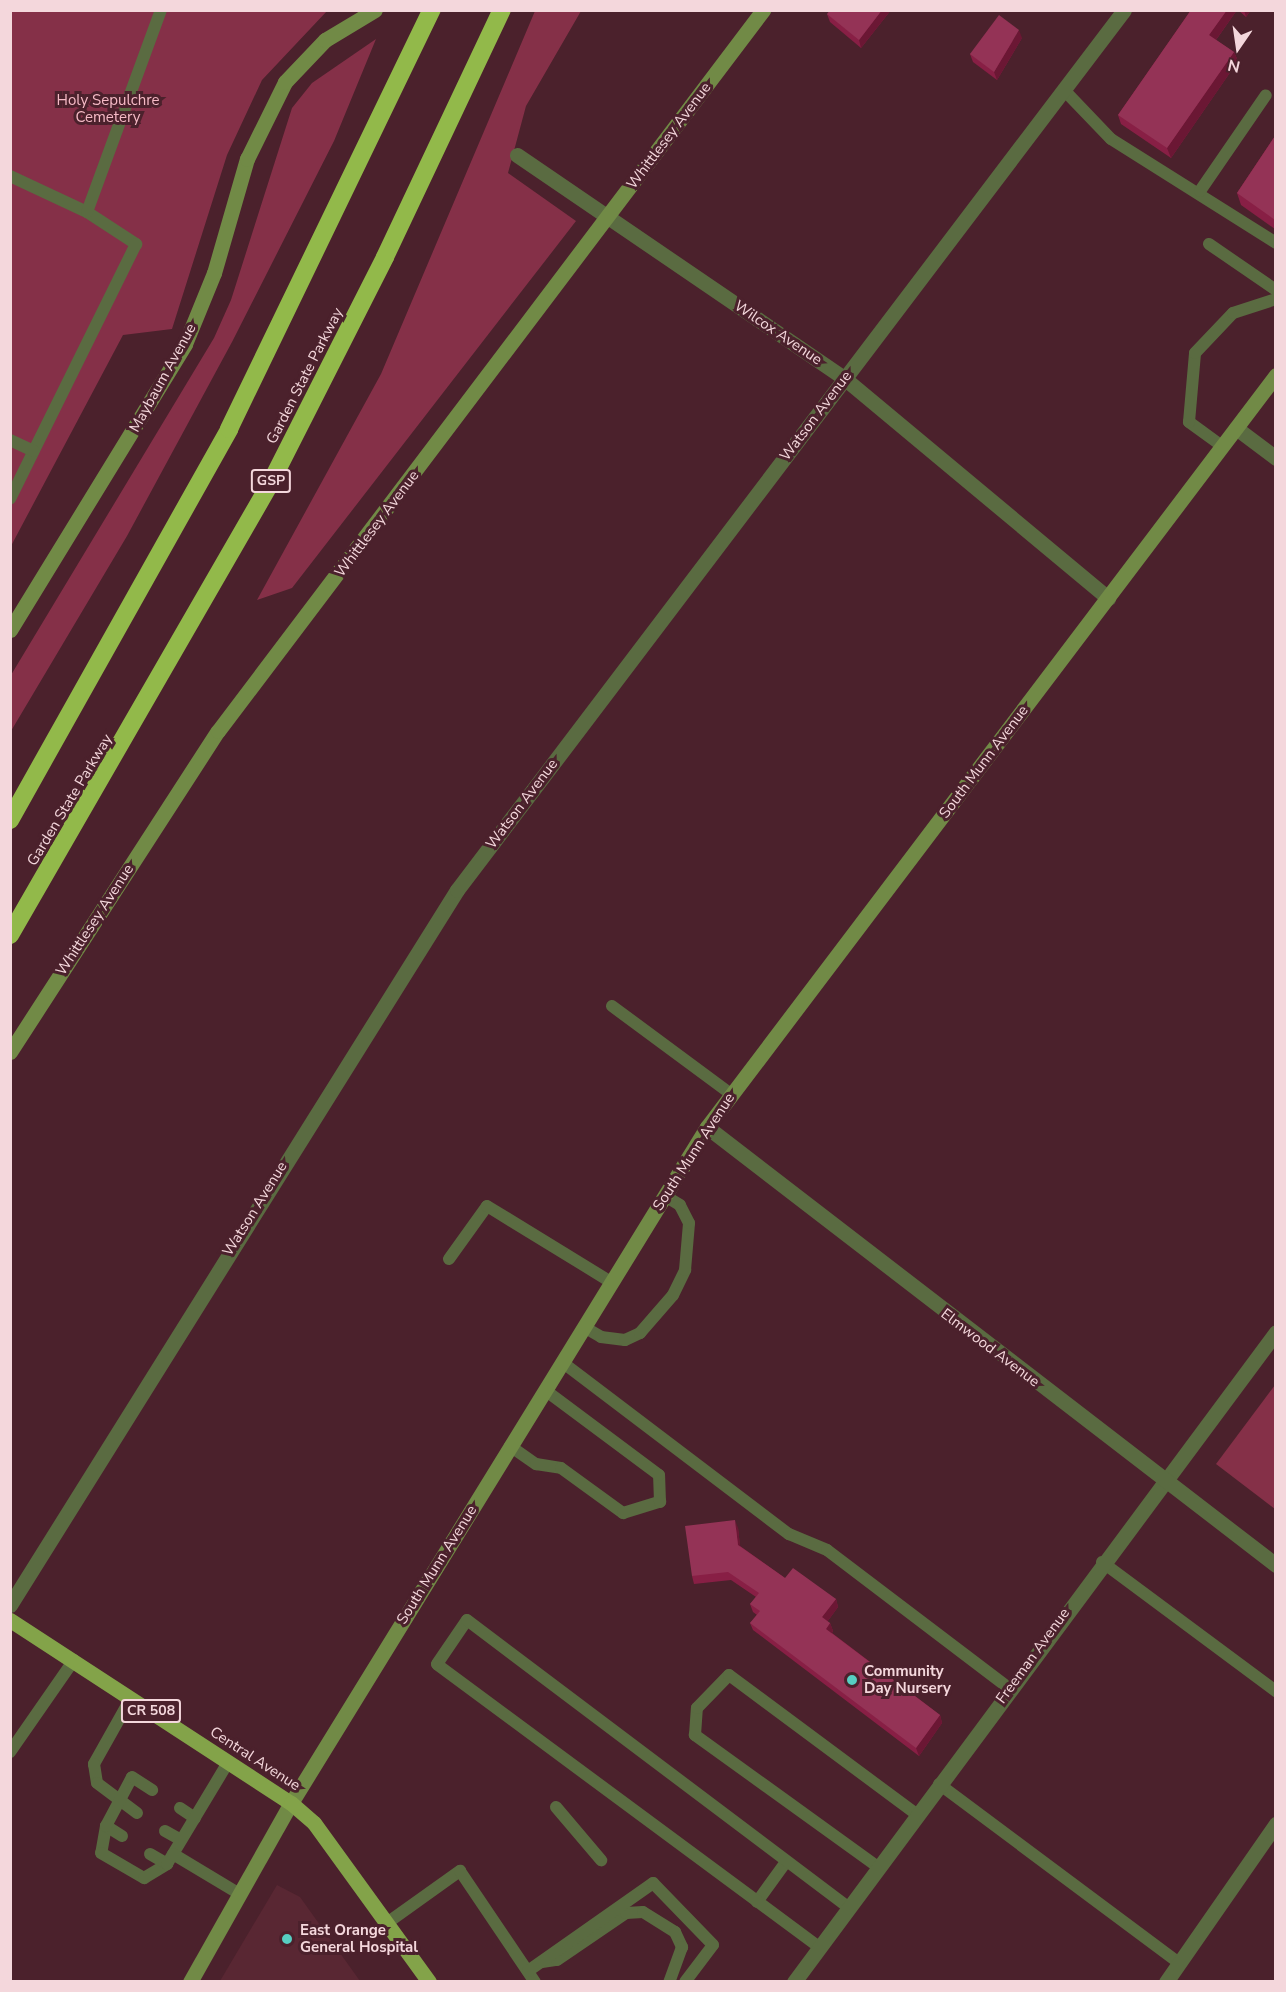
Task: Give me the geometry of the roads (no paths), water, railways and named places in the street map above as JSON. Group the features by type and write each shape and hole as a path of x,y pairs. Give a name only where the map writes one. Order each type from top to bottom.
{"highway":[{"path":"10,820 229,429 432,10"},
{"name":"Garden State Parkway","path":"10,934 270,484 398,231 502,10"}],"main road":[{"name":"Maybaum Avenue","path":"10,630 185,344 214,273 247,159 275,100 309,54 375,10"},
{"name":"Whittlesey Avenue","path":"10,1052 218,731 764,10"},
{"name":"South Munn Avenue","path":"190,1982 238,1893 291,1803 707,1127 1275,375"},
{"name":"Central Avenue","path":"10,1620 74,1660 227,1764 291,1803 314,1823 429,1981"}],"street":[{"name":"Watson Avenue","path":"10,1605 457,890 1124,10"},
{"name":"Wilcox Avenue","path":"517,155 844,378 1108,598"},
{"path":"1236,428 1275,458"},
{"name":"Elmwood Avenue","path":"707,1127 1275,1565"},
{"name":"Freeman Avenue","path":"794,1982 1162,1479 1275,1332"},
{"path":"1166,1982 1275,1824"}],"lane":[{"path":"87,212 161,10"},
{"path":"1064,90 1111,139 1200,191 1275,243"},
{"path":"1200,191 1266,95"},
{"path":"10,176 87,212 136,244 10,499"},
{"path":"1209,244 1275,290"},
{"path":"1222,446 1189,422 1195,353 1233,313 1275,299"},
{"path":"10,440 34,451"},
{"path":"612,1006 731,1095"},
{"path":"584,1327 613,1340 640,1333 673,1295 685,1270 690,1232 680,1205 665,1196"},
{"path":"448,1259 488,1206 611,1282"},
{"path":"562,1362 789,1534 827,1550 1009,1688"},
{"path":"510,1446 536,1464 561,1468 623,1513 660,1502 659,1475 546,1390"},
{"path":"1101,1562 1275,1690"},
{"path":"819,1947 437,1664 467,1620 773,1846 786,1862 848,1907"},
{"path":"10,1752 74,1660"},
{"path":"878,1867 695,1735 697,1708 729,1675 916,1814"},
{"path":"131,1698 94,1764 97,1783 137,1813"},
{"path":"152,1790 132,1777 105,1826 101,1853 144,1878 170,1859 227,1764"},
{"path":"939,1784 1179,1963"},
{"path":"556,1807 602,1860"},
{"path":"180,1808 195,1818"},
{"path":"105,1826 122,1836"},
{"path":"165,1831 181,1840"},
{"path":"150,1854 170,1859 238,1893"},
{"path":"757,1902 786,1862"},
{"path":"387,1923 460,1871 532,1976 540,1962 653,1883 712,1945 686,1982"},
{"path":"540,1962 558,1960 626,1913 643,1912 669,1926 682,1947 669,1982"}],"place":[{"name":"Community Day Nursery","path":"852,1680"},
{"name":"East Orange General Hospital","path":"287,1939"}],"park label":[{"name":"Holy Sepulchre Cemetery","path":"108,108"}]}
